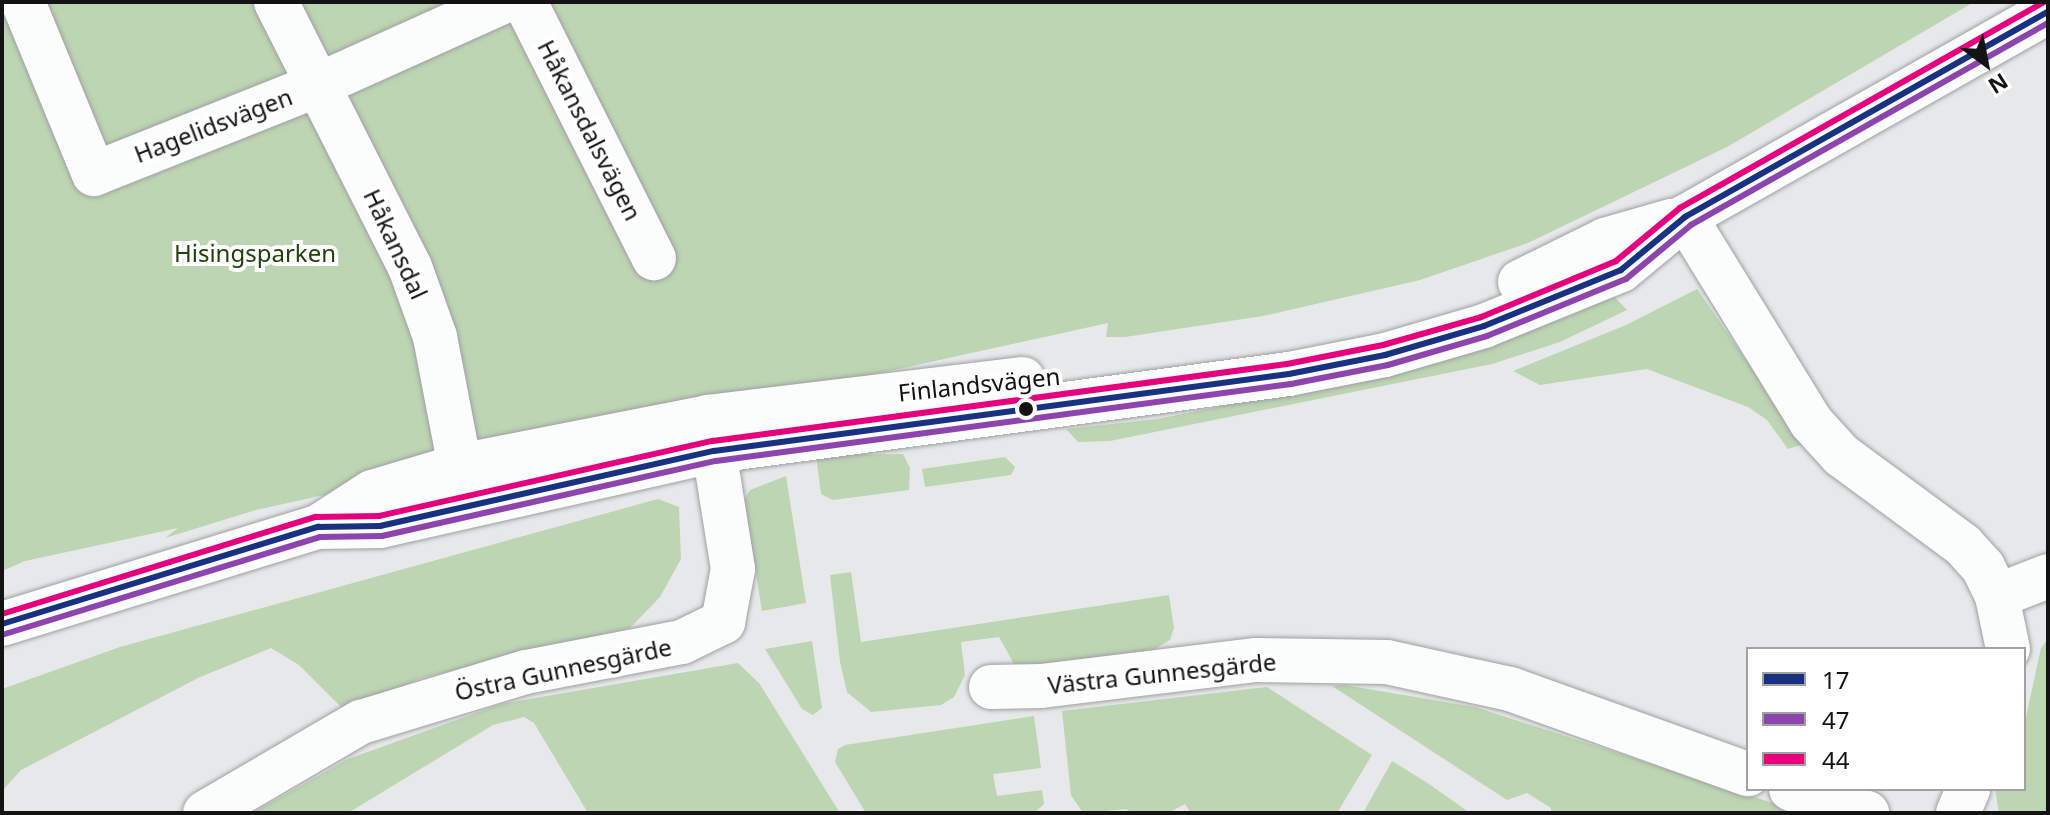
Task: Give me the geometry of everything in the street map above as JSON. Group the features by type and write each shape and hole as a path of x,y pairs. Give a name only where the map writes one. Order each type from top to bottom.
{"street":[{"name":"Hagelidsvägen","path":"23,2 94,174 318,85 503,2"},
{"name":"Håkansdal","path":"276,2 410,267 435,337 463,484"},
{"name":"Håkansdalsvägen","path":"525,2 654,258"},
{"name":"Finlandsvägen","path":"463,484 1140,395 1385,355 1484,326 1621,270 1685,217 2048,12"},
{"name":"Finlandsvägen","path":"2,624 318,527 380,526 463,484 708,417 1126,368 1389,326 1540,275 1605,240 1685,217"},
{"path":"1685,217 1811,422 1841,455 1963,545 1983,567 1997,596 2008,647"},
{"name":"Östra Gunnesgärde","path":"205,813 361,722 526,672 682,642 723,622 733,569 714,451"},
{"path":"1997,596 2048,576"},
{"name":"Västra Gunnesgärde","path":"991,687 1041,686 1256,660 1387,662 1510,689 1746,773"},
{"path":"1797,791 1867,813"},
{"path":"1958,813 1967,791"}],"green space":[{"name":"Hisingsparken","path":"2,2 1974,2 1727,147 1528,243 1420,280 1263,316 1125,337 1106,337 1108,323 256,510 165,538 178,528 25,561 2,571"},
{"path":"1697,289 1804,444 1788,449 1767,420 1748,407 1647,369 1540,385 1513,371 1626,325"},
{"path":"1609,291 1627,310 1560,342 1492,364 1110,441 1078,442 1066,429 1157,419 1325,386"},
{"path":"903,454 910,468 909,490 833,500 821,494 816,455"},
{"path":"1005,457 1015,467 1011,475 925,487 922,469"},
{"path":"786,476 806,603 762,611 744,500 750,490"},
{"path":"658,499 679,507 681,559 660,597 630,628 419,679 347,713 299,665 271,648 200,677 21,770 2,791 2,689 120,647"},
{"path":"851,572 861,642 1169,595 1174,628 1170,640 1150,652 1026,669 1014,664 999,637 961,642 965,675 954,697 941,705 871,712 847,692 840,662 830,575"},
{"path":"2048,639 2048,813 1999,813 1995,791 2026,791 2026,717 2041,648"},
{"path":"812,641 822,708 813,715 802,709 765,649"},
{"path":"738,663 759,683 840,813 588,813 534,723 524,717 493,725 348,813 252,813 348,759 501,704"},
{"path":"1344,685 1475,707 1804,813 1551,813 1551,808 1527,793 1507,800 1332,686"},
{"path":"1267,687 1372,755 1337,813 1191,813 1185,804 1168,813 1130,813 1127,809 1083,813 1071,795 1062,711"},
{"path":"1034,716 1041,768 993,774 997,796 1042,790 1044,804 1034,813 866,813 835,762 838,749 845,745"},
{"path":"1392,761 1429,784 1470,813 1363,813"}],"transit line":[{"name":"44","path":"2,614 316,517 379,516 713,441 1287,364 1383,345 1481,317 1616,261 1680,208 2043,3"},
{"name":"17","path":"2,624 318,527 380,526 714,451 1289,374 1385,355 1484,326 1621,270 1685,217 2048,12"},
{"name":"47","path":"5,634 320,537 382,536 716,461 1291,384 1388,365 1487,336 1626,279 1691,225 2048,23"}]}
